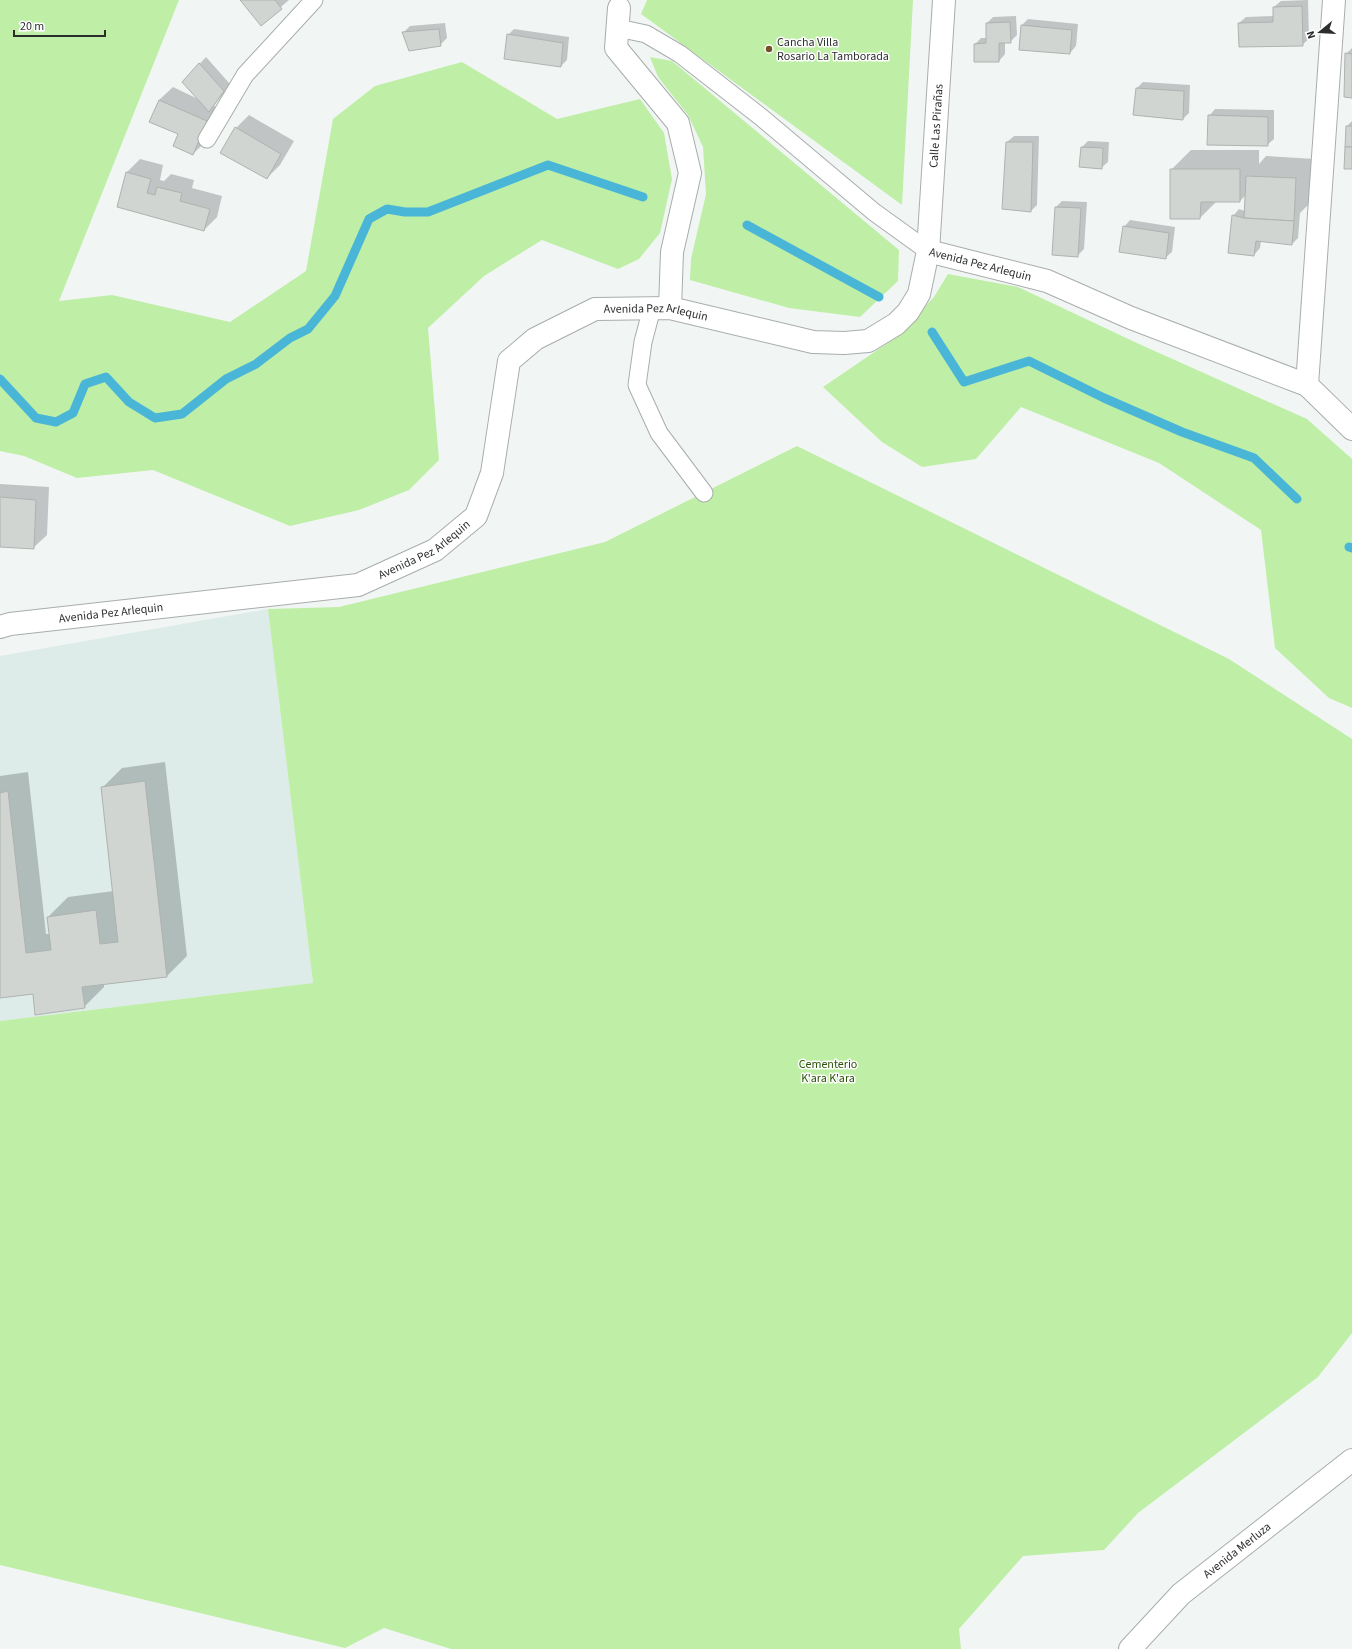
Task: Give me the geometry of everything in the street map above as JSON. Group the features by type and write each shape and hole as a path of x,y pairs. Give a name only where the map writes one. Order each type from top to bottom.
{"street":[{"name":"Calle Las Pirañas","path":"928,251 944,0"},
{"path":"1307,385 1334,0"},
{"path":"616,9 616,48 678,123 690,173 661,308"},
{"name":"Avenida Pez Arlequin","path":"0,627 10,624 358,585 435,550 476,516 492,473 509,361 534,339 595,309 661,308 813,342 844,343 868,340 896,324 908,312 919,294 928,251 1047,281 1131,318 1307,385 1352,429"},
{"name":"Avenida Merluza","path":"1130,1649 1181,1594 1352,1460"}],"lane":[{"path":"207,139 245,75 314,0"},
{"path":"616,9 646,34 680,54 761,117 874,212 928,251"},
{"path":"661,308 643,342 637,385 659,433 704,493"}],"shaded area":[{"path":"268,609 313,983 0,1021 0,656"}],"green space":[{"path":"0,0 179,0 59,301 112,295 230,322 306,271 333,119 375,86 462,62 557,119 640,99 664,133 672,179 660,233 639,259 618,269 542,240 484,276 428,328 439,460 409,490 359,510 290,526 153,470 77,478 24,456 0,451"},
{"path":"647,0 913,0 902,205 641,14"},
{"path":"650,57 672,61 899,250 898,281 860,317 789,308 690,280 691,259 706,194 703,147 688,115 658,77"},
{"path":"948,274 1018,287 1139,344 1307,419 1352,459 1352,708 1329,698 1275,648 1261,530 1159,463 1021,407 976,459 922,467 882,442 823,387 895,338 934,297"},
{"name":"Cementerio K'ara K'ara","path":"797,446 1229,659 1352,739 1352,1333 1318,1377 1138,1513 1104,1550 1023,1556 959,1629 961,1649 451,1649 384,1628 345,1648 0,1565 0,1021 313,983 268,609 339,607 605,542"}],"building":[{"path":"240,0 275,0 282,9 261,26"},
{"path":"1302,6 1303,46 1239,47 1238,23 1273,22 1273,7"},
{"path":"1010,22 1011,43 999,43 999,62 974,62 974,44 986,43 986,23"},
{"path":"1021,25 1072,30 1070,54 1019,50"},
{"path":"439,29 441,46 409,51 402,32"},
{"path":"507,34 563,43 561,67 504,59"},
{"path":"1345,53 1352,54 1352,98 1344,97"},
{"path":"199,63 224,91 209,112 182,82"},
{"path":"1136,88 1184,91 1183,120 1133,115"},
{"path":"159,100 207,121 193,155 173,146 178,134 149,122"},
{"path":"1208,115 1268,117 1268,146 1207,145"},
{"path":"1346,126 1352,126 1352,147 1345,147"},
{"path":"235,127 281,154 267,179 220,153"},
{"path":"1006,142 1033,142 1031,212 1002,209"},
{"path":"1081,147 1103,148 1102,169 1079,167"},
{"path":"1345,147 1352,147 1352,169 1344,169"},
{"path":"1170,169 1240,169 1240,202 1201,202 1200,219 1170,219"},
{"path":"126,172 151,179 147,193 155,195 157,187 182,193 180,201 210,209 204,231 117,207"},
{"path":"1246,176 1296,178 1294,221 1244,218"},
{"path":"1055,207 1081,208 1078,257 1052,255"},
{"path":"1232,215 1244,218 1294,221 1292,245 1256,241 1254,256 1228,253"},
{"path":"1123,226 1169,233 1166,259 1119,252"},
{"path":"0,497 36,500 34,549 0,547"},
{"path":"145,781 167,977 82,987 85,1008 35,1015 33,994 0,998 0,793 8,791 26,953 51,950 47,917 96,910 100,944 118,942 101,787"}],"waterway":[{"path":"0,379 36,418 56,422 73,413 85,384 106,377 129,402 155,418 182,414 226,379 256,364 290,338 308,329 335,296 369,219 387,209 405,212 428,212 548,165 643,197"},
{"path":"747,225 879,297"},
{"path":"932,332 964,382 1029,361 1104,398 1182,432 1254,458 1297,499"}],"place":[{"name":"Cancha Villa Rosario La Tamborada","path":"769,49"}]}
